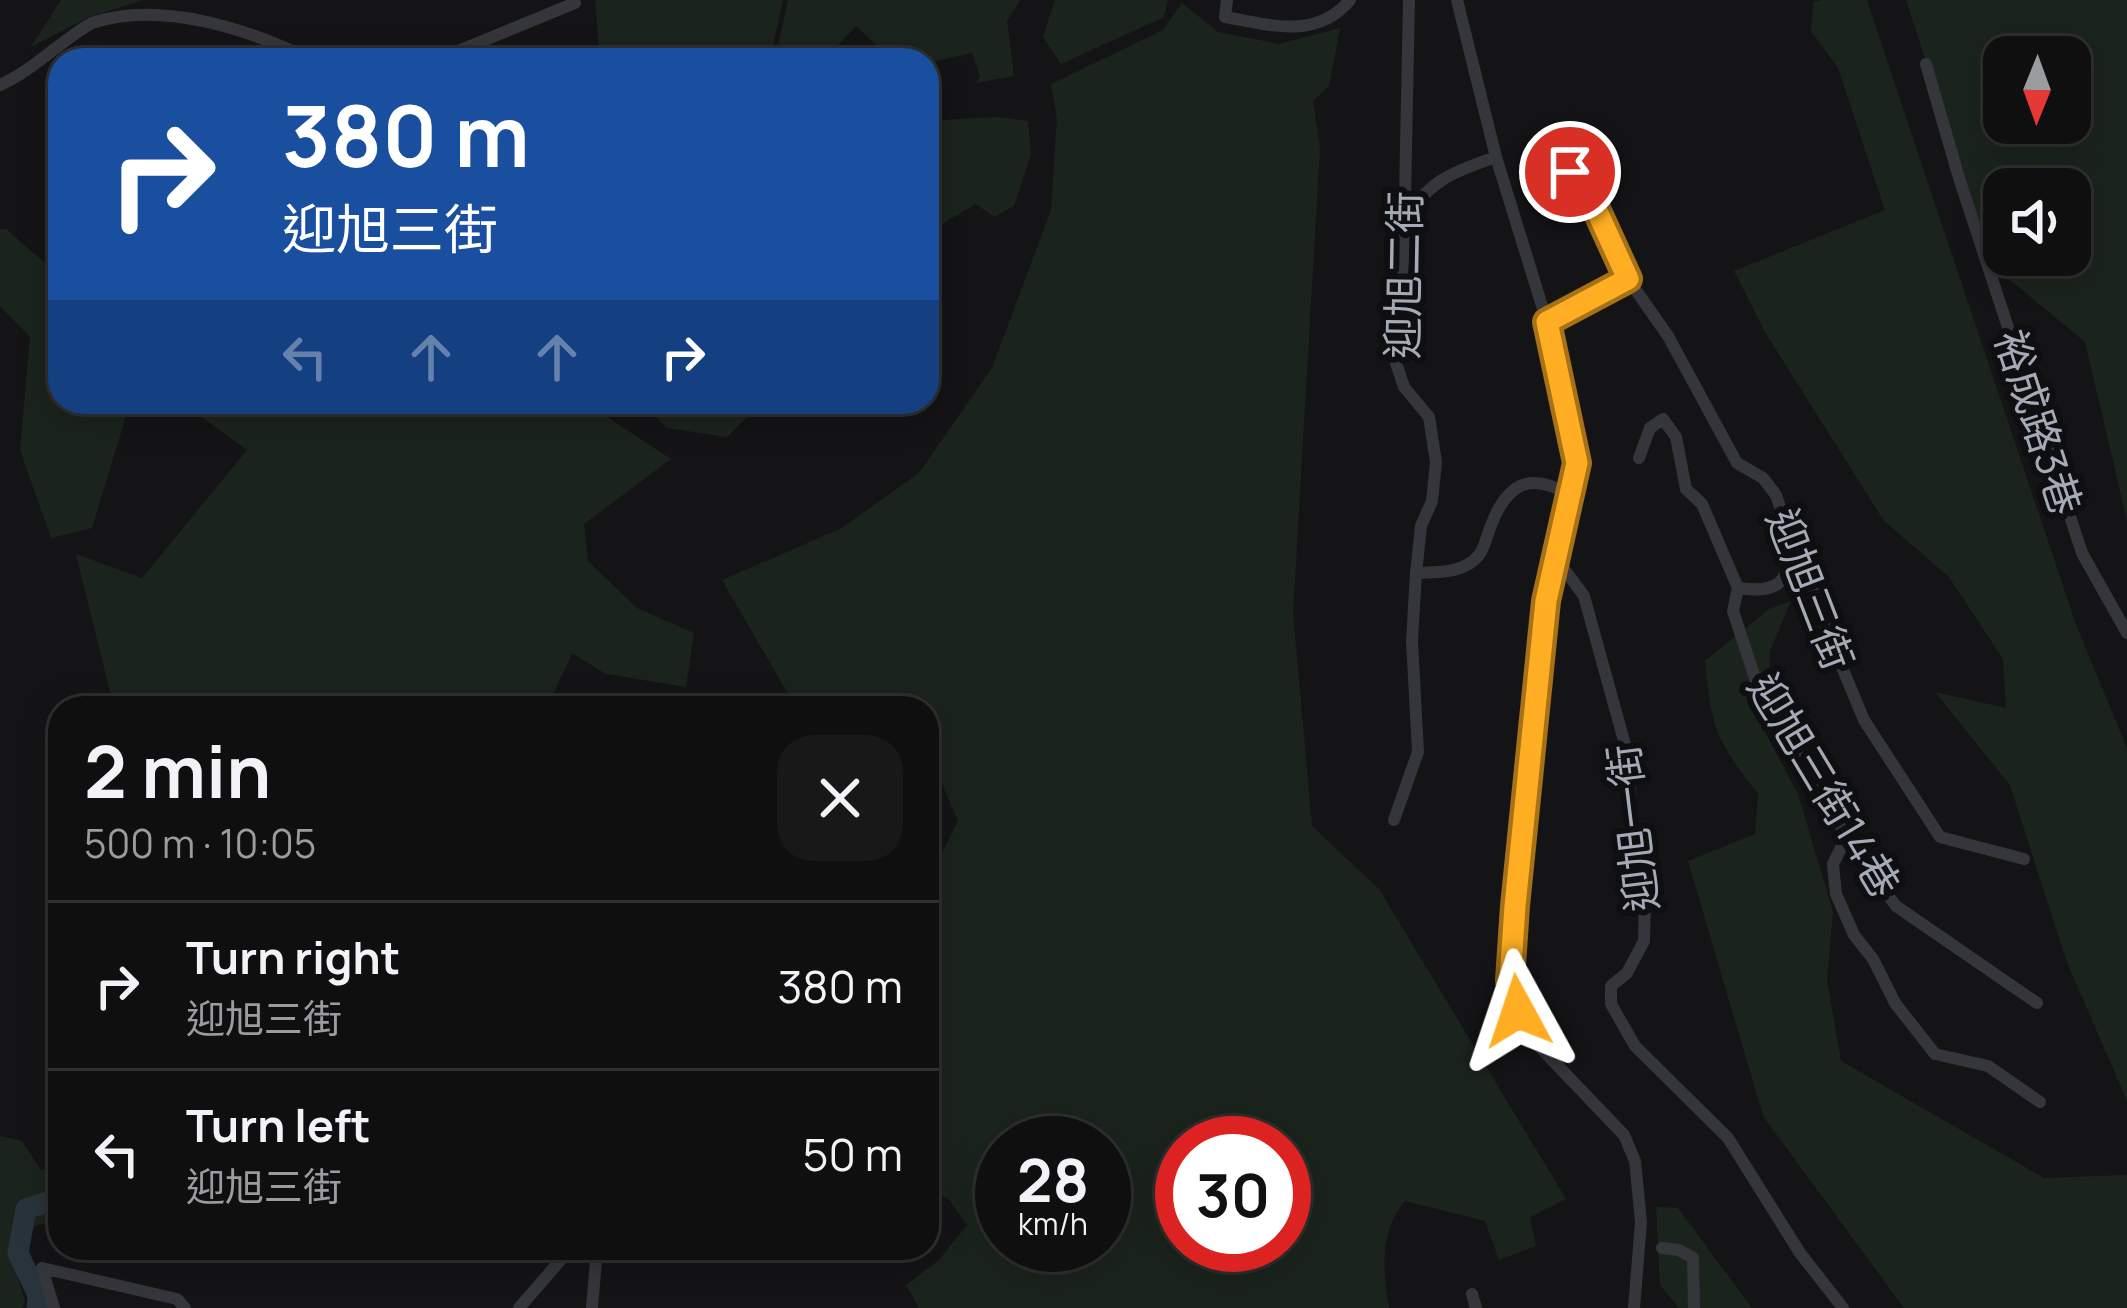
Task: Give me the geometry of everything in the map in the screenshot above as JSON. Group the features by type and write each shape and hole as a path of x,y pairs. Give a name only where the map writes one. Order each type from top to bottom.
{"street":[{"path":"1227,0 1225,17 1302,29 1343,9 1350,0"},
{"name":"迎旭二街","path":"1394,820 1418,752 1412,641 1415,573 1420,526 1432,501 1436,462 1429,417 1404,387 1396,363 1409,0"},
{"path":"1457,0 1496,157 1547,322 1577,463 1539,668 1510,980 1518,1011 1535,1042 1624,1136 1635,1160 1641,1222 1634,1308"},
{"path":"466,48 575,4"},
{"path":"56,48 96,21 131,12 182,8 287,48"},
{"path":"0,85 48,53"},
{"name":"裕成路3巷","path":"1927,64 1959,178 2082,554 2127,634"},
{"name":"迎旭三街","path":"1546,135 1596,209 1628,279 1668,336 1737,464 1763,478 1777,496 1791,541 1807,562 1822,620 1864,721 1940,837 2024,859"},
{"path":"1404,223 1420,194 1443,177 1496,157"},
{"path":"1547,322 1628,279"},
{"name":"迎旭三街14巷","path":"1640,458 1650,428 1663,418 1676,437 1686,489 1702,504 1738,588 1733,611 1760,693 1847,836 1896,906 2037,1003"},
{"path":"1415,573 1459,570 1480,555 1498,506 1511,491 1546,481 1570,496"},
{"path":"1738,588 1761,591 1782,582 1790,567 1791,541"},
{"name":"迎旭一街","path":"1556,558 1584,596 1629,759 1630,831 1645,898 1644,941 1627,973 1611,986 1611,1004 1635,1046 1728,1138 1800,1253 1843,1308"},
{"path":"1847,836 1833,864 1836,894 1854,935 1873,959 1895,1003 1936,1054 1988,1066 2040,1102"},
{"path":"1662,1248 1693,1258 1694,1308"},
{"path":"519,1308 561,1260"},
{"path":"592,1308 596,1260"},
{"path":"65,1308 54,1307 42,1268 177,1299 185,1308"}],"shaded area":[{"path":"61,0 143,0 89,17 31,47"},
{"path":"595,0 783,0 773,48 599,48"},
{"path":"788,0 1020,0 1007,21 1014,76 976,83 980,76 972,53 939,60 939,48 879,48 856,26 835,48 778,46"},
{"path":"1055,0 1168,0 1164,17 1061,64 1043,37"},
{"path":"1867,0 2075,622 2127,748 2127,1101 2066,960 2010,785 1935,692 2006,708 2003,659 1949,577 1884,521 1765,332 1734,271 1885,210 1838,68 1811,31 1813,2"},
{"path":"1906,0 2127,0 2127,521 2085,342 2005,276 2091,276 2091,168 1983,168 1983,235"},
{"path":"1182,3 1218,32 1279,44 1340,28 1329,86 1313,101 1320,148 1293,613 1312,826 1379,889 1566,1199 1530,1217 1536,1246 1499,1260 1485,1221 1405,1201 1387,1238 1389,1308 919,1308 906,1285 938,1261 967,1225 939,1194 939,859 958,821 939,777 939,696 789,696 722,580 842,528 919,473 992,368 1051,210 1057,118 1051,84 1163,30"},
{"path":"998,117 1028,121 1031,154 1014,206 994,217 976,204 939,226 939,120"},
{"path":"0,229 6,229 48,266 48,414 127,414 92,528 51,538 20,450 30,337 0,306"},
{"path":"198,414 602,414 671,459 584,524 588,561 637,608 694,633 686,687 606,674 572,653 552,696 111,696 76,554 142,578 247,450"},
{"path":"653,414 750,414 727,437 667,428"},
{"path":"1791,601 1770,651 1766,734 1798,794 1833,912 1827,979 1841,1061 2044,1178 2127,1175 2127,1308 1904,1308 1763,1116 1688,861 1755,834 1758,794 1718,733 1705,661 1769,609"},
{"path":"0,1136 22,1141 41,1170 48,1168 48,1222 13,1234 12,1259 25,1301 22,1308 0,1308"},
{"path":"1656,1207 1678,1208 1752,1308 1679,1308 1660,1285"}],"waterway":[{"path":"37,1308 38,1295 18,1253 26,1209 48,1202"}],"route":[{"path":"1518,1011 1510,980 1515,906 1546,601 1577,463 1547,322 1628,279 1596,209 1570,172"}]}
